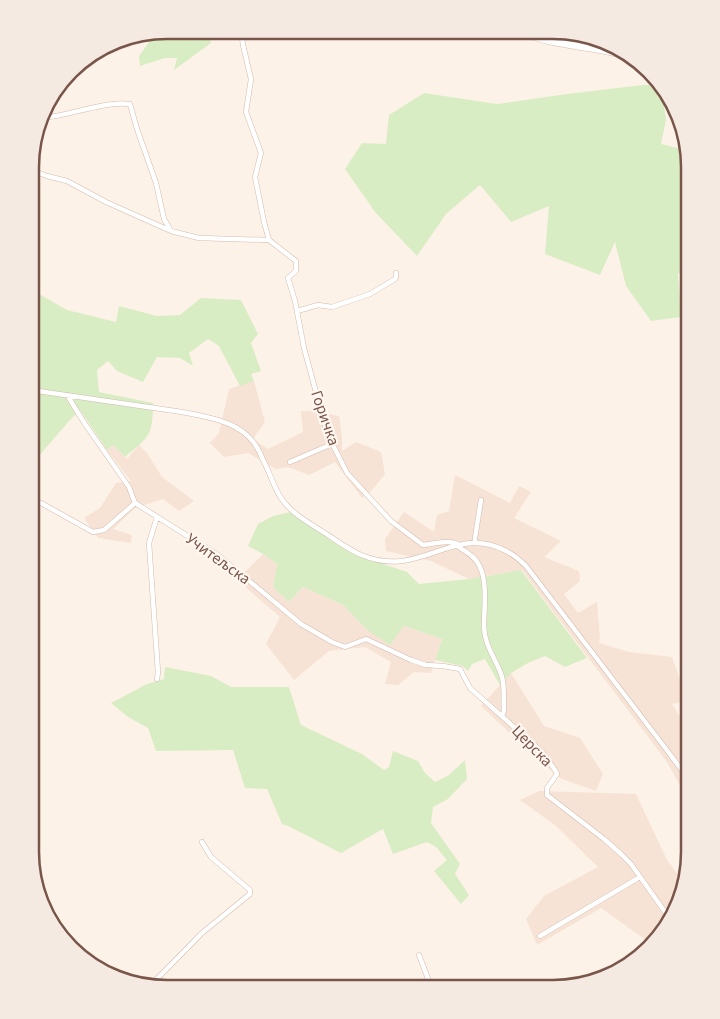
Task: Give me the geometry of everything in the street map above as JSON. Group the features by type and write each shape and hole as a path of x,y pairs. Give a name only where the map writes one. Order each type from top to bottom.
{"main road":[{"path":"542,39 607,51"}],"street":[{"path":"39,173 67,181 106,202 171,231 199,238 269,240 255,177 261,154 246,112 251,80 242,39"},
{"path":"49,117 119,103 130,104 156,183 164,219 171,231"},
{"name":"Горичка","path":"269,240 296,261 296,271 288,278 309,367 327,433 347,474 392,521 423,545 451,542 456,542 458,545"},
{"path":"297,311 318,305 332,306 370,294 395,279 396,273"},
{"path":"39,391 197,415 232,426 249,437 257,448 276,490 289,507 296,514 360,555 376,560 401,561 458,545 475,543 489,544 519,558 681,769"},
{"path":"39,503 93,532 104,530 135,503 129,487 67,395"},
{"path":"290,462 332,444"},
{"path":"475,543 481,500"},
{"name":"Учитељска","path":"135,503 218,554 301,624 332,642 345,647 366,639 411,660"},
{"path":"157,517 149,543 157,679"},
{"path":"458,545 472,556 482,571 485,600 484,631 502,676 504,711 502,716"},
{"name":"Церска","path":"411,660 426,665 460,669 470,688 542,752 555,770 556,774 547,788 547,795 621,854 631,864 666,913"},
{"path":"156,979 202,933 250,894 250,890 211,857 202,842"},
{"path":"540,936 640,877"},
{"path":"419,955 429,980"}],"shaded area":[{"path":"254,381 265,422 253,439 268,449 303,432 301,411 315,411 339,416 342,451 356,442 381,452 385,474 372,490 362,498 335,462 309,475 288,467 276,469 248,453 224,457 210,443 219,433 229,389"},
{"path":"113,445 127,459 139,445 147,453 162,477 194,501 179,511 163,499 135,508 113,529 132,535 131,543 98,538 84,518 100,508 116,483 131,481 107,450"},
{"path":"455,475 510,503 519,486 531,492 514,518 561,541 544,557 579,571 580,581 564,594 578,613 597,602 599,643 629,652 672,657 680,680 681,702 672,704 681,718 681,788 667,762 522,570 469,579 431,561 386,551 385,539 404,512 434,532 437,515 449,511"},
{"path":"263,554 277,564 273,587 289,602 303,587 343,605 367,630 404,626 442,639 431,673 414,672 398,685 385,684 391,662 365,647 329,651 294,680 266,644 280,617 237,580"},
{"path":"511,673 544,726 580,738 603,774 596,791 562,779 538,760 481,706"},
{"path":"539,791 636,794 667,860 679,876 668,909 660,923 645,940 601,908 537,945 526,919 544,896 598,867 556,826 520,800"}],"green space":[{"path":"167,39 210,39 211,43 174,70 177,58 165,58 140,66 139,56 150,40"},
{"path":"651,85 664,103 666,120 661,144 680,150 681,272 678,274 681,317 651,321 626,286 615,242 600,275 545,254 549,206 511,222 480,185 446,214 417,256 375,212 345,169 362,143 386,144 389,115 424,93 497,104"},
{"path":"39,294 67,310 116,322 119,306 157,316 180,315 201,298 241,300 258,334 251,343 261,371 251,374 254,381 240,386 219,346 208,339 189,353 193,366 180,358 157,357 143,382 117,371 108,361 97,370 99,392 153,403 150,431 146,438 125,457 113,445 107,450 80,410 39,456"},
{"path":"291,512 360,556 407,572 419,584 469,579 521,570 587,658 565,667 545,656 511,673 500,685 485,659 472,664 468,671 462,666 435,660 442,639 404,626 390,645 367,630 343,605 303,587 289,602 273,587 277,564 248,546 258,524 273,516"},
{"path":"165,667 211,676 231,687 289,687 301,725 362,754 384,770 389,767 393,751 418,761 425,773 435,782 449,775 465,760 467,779 448,799 433,807 431,823 460,864 455,874 469,895 461,904 434,871 447,860 436,847 427,842 393,854 383,829 341,853 282,824 267,789 245,788 233,750 156,751 148,728 128,717 111,703 147,684 164,679"}]}
